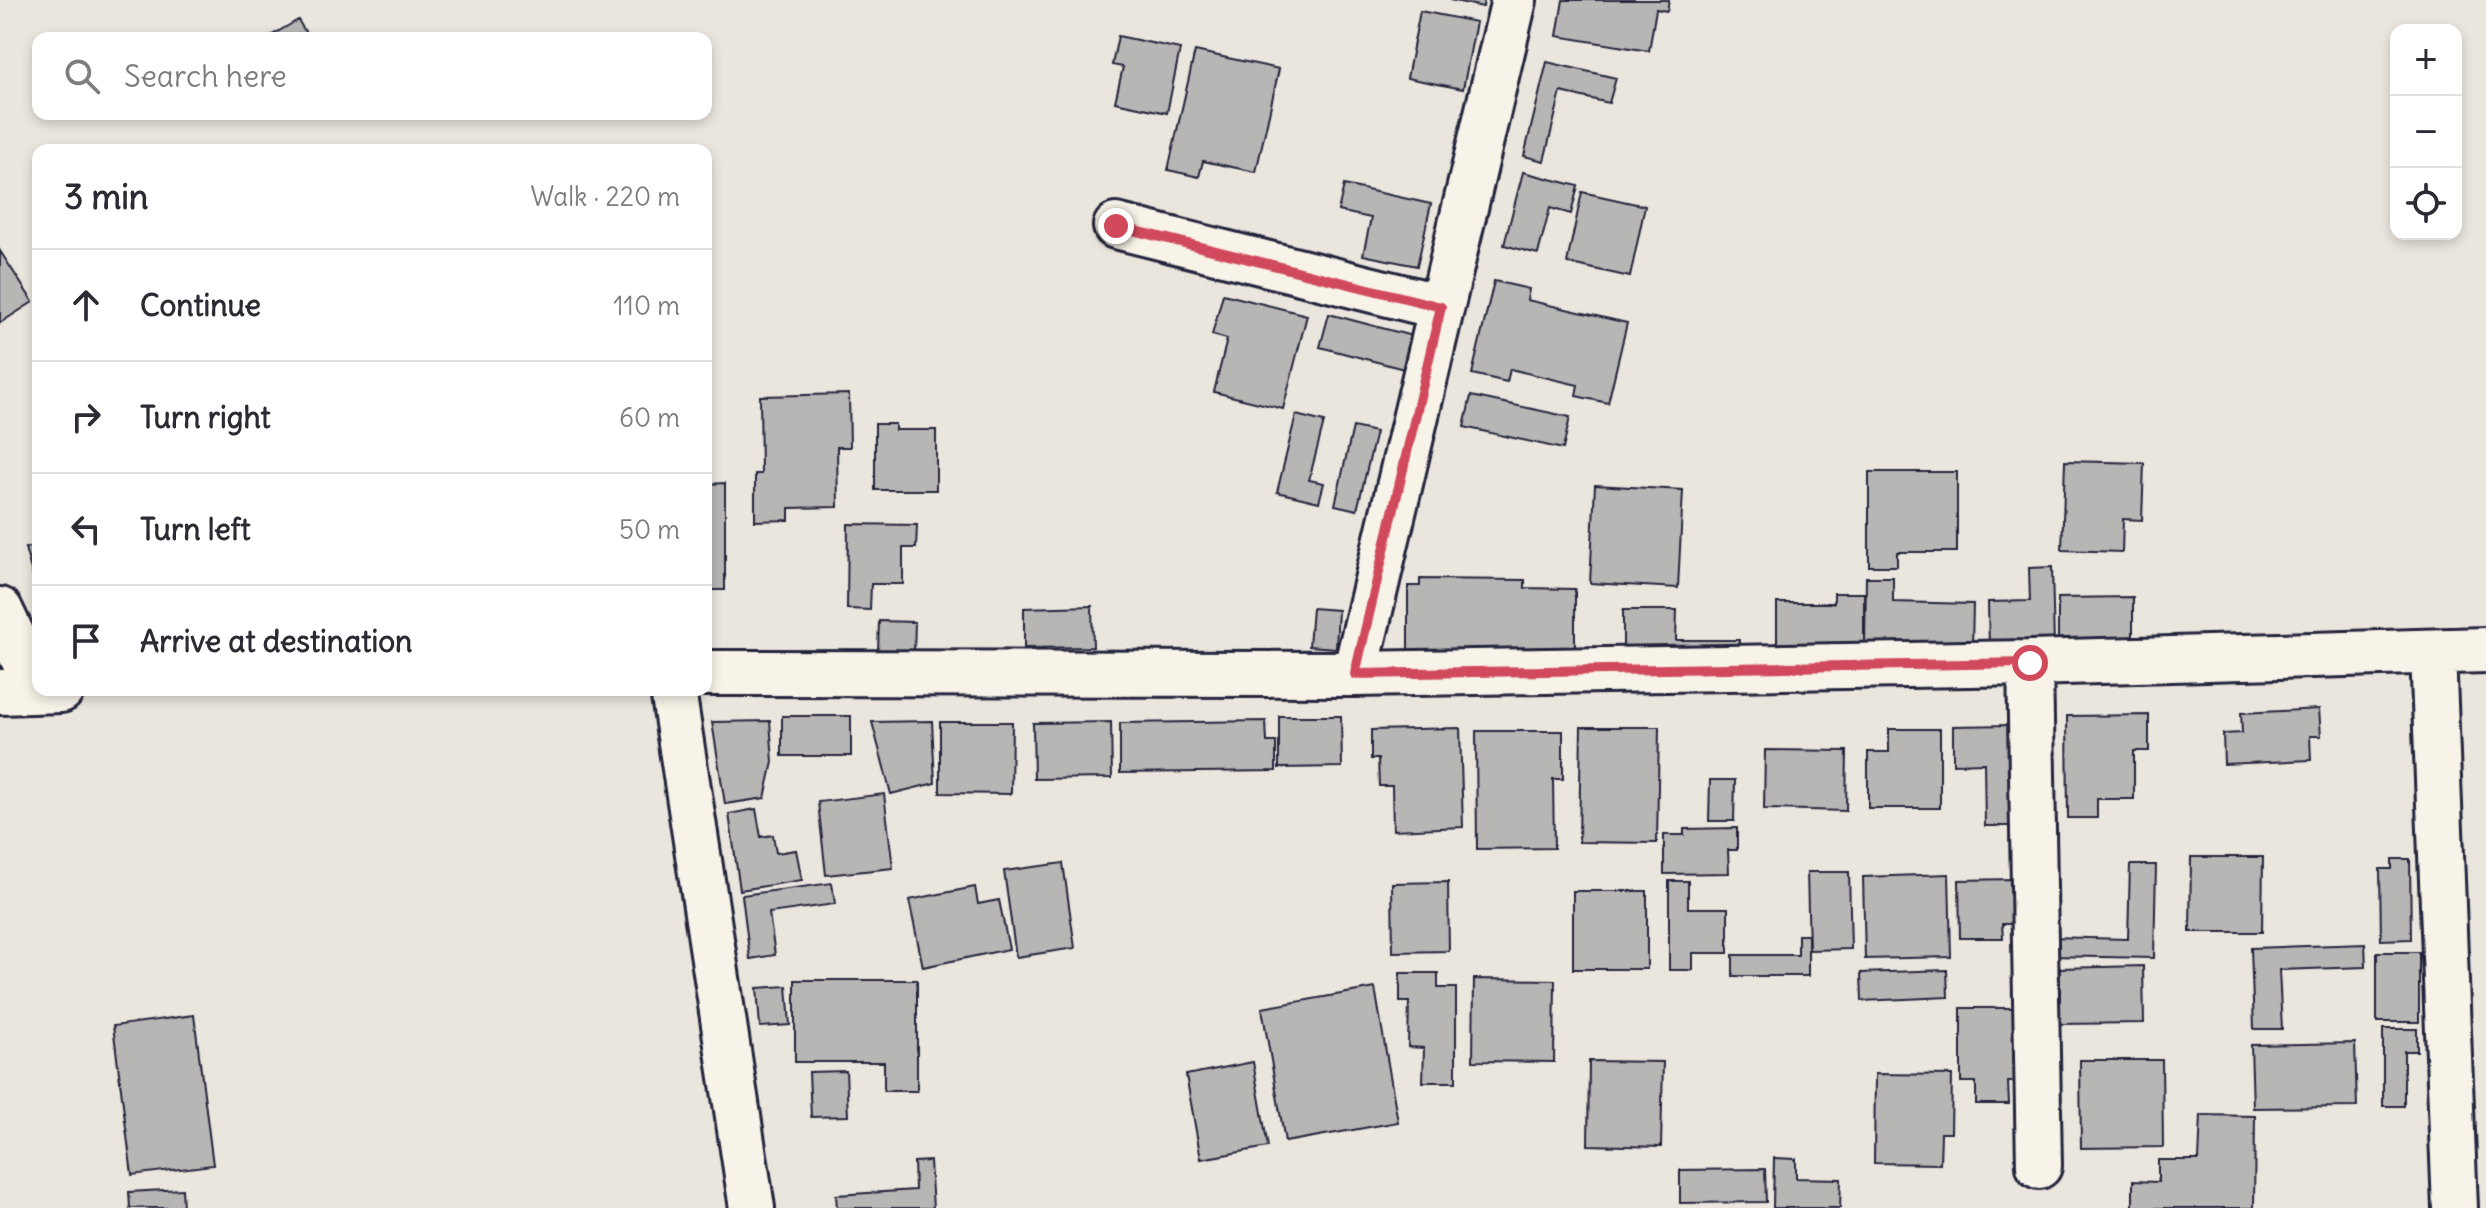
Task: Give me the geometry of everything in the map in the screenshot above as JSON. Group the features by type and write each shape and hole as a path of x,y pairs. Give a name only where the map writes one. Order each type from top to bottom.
{"street":[{"path":"1355,674 1514,0"},
{"path":"1116,226 1441,307"},
{"path":"0,610 32,677"},
{"path":"712,673 1355,674 2030,663 2486,650"},
{"path":"2433,653 2455,1208"},
{"path":"2030,663 2039,1166"},
{"path":"0,692 32,690"},
{"path":"674,696 752,1208"}],"building":[{"path":"1450,0 1484,0 1483,7"},
{"path":"1563,0 1669,0 1667,11 1656,9 1649,51 1557,36"},
{"path":"1420,11 1476,22 1463,89 1407,78"},
{"path":"298,20 305,32 277,32"},
{"path":"1118,36 1180,49 1167,113 1115,102 1123,67 1112,65"},
{"path":"1195,51 1279,69 1256,172 1203,161 1199,177 1168,170"},
{"path":"1547,62 1616,78 1609,103 1561,92 1544,161 1524,156"},
{"path":"1523,172 1578,186 1571,214 1550,208 1538,254 1504,245"},
{"path":"1344,185 1431,204 1417,266 1363,255 1371,218 1338,211"},
{"path":"1582,192 1645,206 1630,277 1567,263"},
{"path":"0,251 32,303 0,323"},
{"path":"1494,281 1529,289 1527,300 1627,323 1608,403 1576,396 1578,385 1510,369 1507,382 1472,374"},
{"path":"1223,294 1307,315 1283,409 1214,392 1227,339 1212,335"},
{"path":"1329,314 1412,336 1404,369 1320,347"},
{"path":"849,394 850,447 837,447 838,507 789,508 789,520 755,521 755,474 761,474 760,396"},
{"path":"1471,396 1570,417 1563,449 1464,427"},
{"path":"1296,415 1324,422 1309,480 1324,483 1319,502 1277,492"},
{"path":"875,424 895,424 895,430 936,430 936,490 875,490"},
{"path":"1353,427 1376,432 1357,510 1335,505"},
{"path":"2065,461 2144,463 2142,520 2123,519 2122,552 2062,550"},
{"path":"1869,472 1957,472 1957,552 1897,552 1897,566 1869,566"},
{"path":"725,483 725,590 712,590 712,484"},
{"path":"1595,485 1683,490 1678,588 1590,583"},
{"path":"848,524 917,525 916,548 903,548 903,584 871,584 870,610 847,609"},
{"path":"32,546 32,573 25,548"},
{"path":"2052,567 2054,646 1989,648 1988,602 2030,601 2029,568"},
{"path":"1866,577 1893,577 1893,602 1973,604 1972,648 1865,646"},
{"path":"1420,579 1525,580 1525,588 1575,589 1575,653 1408,652 1408,586 1420,586"},
{"path":"1834,593 1864,593 1864,647 1777,646 1777,603 1834,603"},
{"path":"2133,597 2133,644 2058,645 2058,598"},
{"path":"1092,606 1093,647 1024,648 1024,608"},
{"path":"1312,608 1338,610 1336,648 1309,646"},
{"path":"1623,610 1677,610 1676,640 1739,640 1739,656 1623,655"},
{"path":"879,621 915,622 914,653 878,651"},
{"path":"2319,709 2321,736 2310,736 2311,760 2224,764 2223,734 2242,733 2241,713"},
{"path":"2149,715 2149,751 2134,751 2134,799 2097,799 2097,818 2068,818 2067,716"},
{"path":"782,716 851,716 851,756 782,756"},
{"path":"1279,716 1341,716 1342,767 1279,768"},
{"path":"770,721 773,762 765,798 725,804 712,722"},
{"path":"932,721 935,783 891,794 872,722"},
{"path":"1266,721 1267,742 1276,742 1276,771 1120,773 1120,723"},
{"path":"940,722 1012,722 1011,794 940,793"},
{"path":"1111,722 1112,778 1034,779 1033,723"},
{"path":"2012,725 2013,826 1985,826 1984,763 1953,764 1953,726"},
{"path":"1581,727 1659,727 1657,843 1579,842"},
{"path":"1460,728 1463,827 1393,830 1392,786 1379,786 1378,759 1371,759 1371,730"},
{"path":"1889,729 1940,729 1940,808 1868,808 1868,752 1889,752"},
{"path":"1476,731 1563,731 1563,779 1553,779 1554,848 1477,849"},
{"path":"1765,750 1847,751 1846,811 1764,809"},
{"path":"1710,780 1735,780 1734,821 1709,821"},
{"path":"884,794 893,868 826,875 818,802"},
{"path":"756,809 761,837 773,835 776,853 796,850 802,880 740,890 729,814"},
{"path":"1737,828 1737,850 1728,850 1729,873 1664,874 1664,835 1684,835 1684,829"},
{"path":"2191,857 2263,857 2262,932 2190,932"},
{"path":"2392,859 2410,859 2411,939 2381,940 2380,869 2392,869"},
{"path":"1063,863 1075,948 1016,957 1004,871"},
{"path":"2130,865 2156,865 2154,958 2049,956 2050,937 2128,939"},
{"path":"1807,872 1849,872 1851,949 1809,950"},
{"path":"1949,874 1951,957 1865,959 1863,877"},
{"path":"2015,879 2015,924 2002,924 2003,938 1960,938 1959,880"},
{"path":"1669,881 1688,881 1688,908 1728,908 1728,953 1693,953 1693,970 1669,970"},
{"path":"1448,882 1449,951 1393,952 1392,883"},
{"path":"832,883 835,904 769,913 775,955 750,959 742,895"},
{"path":"975,887 978,904 999,900 1009,949 923,967 909,900"},
{"path":"1573,891 1647,891 1647,969 1573,969"},
{"path":"1798,935 1808,935 1808,976 1733,976 1733,955 1798,955"},
{"path":"2365,944 2366,967 2279,970 2282,1029 2254,1029 2251,948"},
{"path":"2377,952 2419,952 2419,1022 2377,1022"},
{"path":"2143,966 2144,1023 2060,1024 2060,968"},
{"path":"1947,970 1948,997 1862,1001 1861,973"},
{"path":"1400,973 1438,973 1438,988 1456,988 1456,1082 1423,1082 1424,1048 1408,1047 1409,1002 1400,1002"},
{"path":"1474,979 1555,980 1554,1062 1473,1061"},
{"path":"795,980 917,980 917,1091 884,1091 884,1062 795,1062"},
{"path":"787,986 790,1025 760,1027 757,988"},
{"path":"1375,988 1398,1122 1285,1142 1262,1008"},
{"path":"1961,1008 2024,1008 2024,1082 2008,1082 2009,1104 1976,1104 1976,1082 1961,1082"},
{"path":"194,1015 213,1165 132,1175 113,1026"},
{"path":"2383,1029 2417,1029 2417,1051 2404,1051 2404,1106 2383,1106"},
{"path":"2355,1043 2357,1107 2253,1108 2251,1045"},
{"path":"2080,1060 2162,1060 2163,1147 2081,1148"},
{"path":"1589,1061 1663,1062 1661,1147 1588,1145"},
{"path":"1253,1062 1268,1147 1201,1159 1186,1075"},
{"path":"846,1071 848,1116 811,1117 809,1072"},
{"path":"1875,1074 1952,1075 1951,1133 1941,1133 1940,1164 1874,1163"},
{"path":"2201,1115 2255,1116 2254,1208 2133,1208 2133,1181 2158,1182 2158,1160 2199,1160"},
{"path":"1774,1158 1796,1159 1796,1178 1841,1179 1840,1208 1773,1208"},
{"path":"930,1161 933,1208 837,1208 836,1195 915,1190 914,1162"},
{"path":"1765,1169 1766,1202 1680,1203 1680,1170"},
{"path":"182,1189 183,1208 130,1208 129,1192"}],"route":[{"path":"1116,226 1441,307 1355,674 2030,663"}]}
